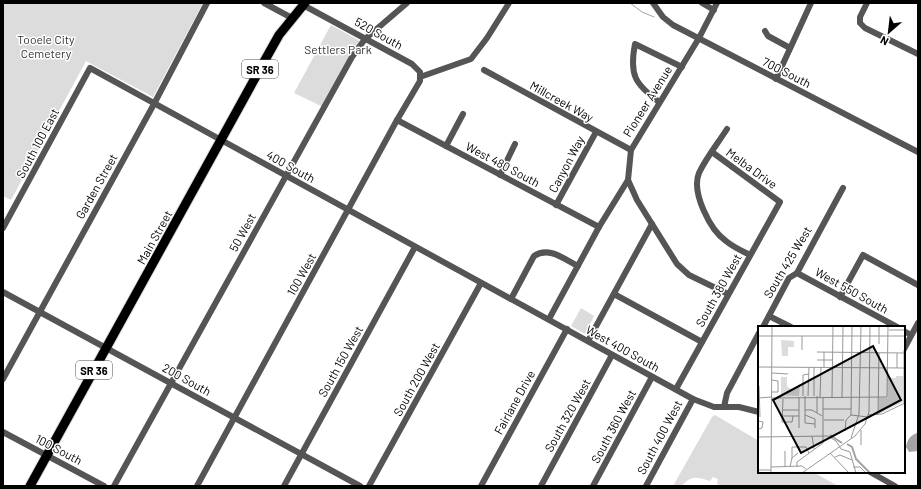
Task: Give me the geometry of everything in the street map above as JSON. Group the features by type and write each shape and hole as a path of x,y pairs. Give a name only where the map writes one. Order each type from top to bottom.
{"highway":[{"name":"Main Street","path":"30,486 265,60 292,18 304,4"}],"street":[{"name":"Garden Street","path":"3,379 154,104 207,3"},
{"path":"264,3 292,18"},
{"name":"50 West","path":"114,486 172,384 352,57 365,39 407,3"},
{"path":"420,75 471,60 509,3"},
{"name":"700 South","path":"653,3 663,17 673,25 918,152"},
{"path":"702,3 714,10"},
{"name":"Pioneer Avenue","path":"549,319 599,227 628,180 631,150 699,38 717,3"},
{"path":"776,78 811,3"},
{"path":"867,3 860,17 860,23 865,28 918,54"},
{"name":"520 South","path":"304,4 412,64 420,75"},
{"path":"765,31 768,36 790,48"},
{"path":"659,102 645,91 636,79 631,66 635,44 682,67"},
{"name":"400 South","path":"90,68 481,283"},
{"name":"South 100 East","path":"3,228 90,68"},
{"name":"Millcreek Way","path":"484,70 631,150"},
{"name":"100 West","path":"197,486 235,419 397,120 420,81 420,75"},
{"path":"446,146 463,114"},
{"name":"West 480 South","path":"397,120 556,206 599,227"},
{"path":"727,129 699,174 696,188 700,202 712,224 724,241 750,255"},
{"name":"Canyon Way","path":"556,206 596,132"},
{"path":"500,175 515,144"},
{"name":"Melba Drive","path":"712,152 780,202"},
{"path":"628,180 637,200 677,264 689,275 728,294"},
{"name":"South 425 West","path":"763,326 788,278 797,273 843,188"},
{"name":"South 380 West","path":"676,389 780,202"},
{"path":"588,341 652,224"},
{"name":"South 150 West","path":"284,486 415,247"},
{"path":"511,299 534,256 540,252 548,251 578,266"},
{"path":"840,297 863,255 918,285"},
{"name":"West 550 South","path":"797,273 895,326"},
{"name":"West 400 South","path":"481,283 693,399 714,407 739,407 758,412"},
{"name":"South 200 West","path":"369,486 481,283"},
{"name":"200 South","path":"3,292 360,486"},
{"path":"614,294 702,342"},
{"path":"769,316 789,326"},
{"path":"905,346 918,323"},
{"name":"Fairlane Drive","path":"481,486 567,329"},
{"path":"905,332 911,335"},
{"path":"724,408 728,392 733,381 758,335"},
{"name":"South 320 West","path":"540,486 612,355"},
{"name":"South 360 West","path":"593,486 652,377"},
{"name":"South 400 West","path":"646,486 693,399"},
{"name":"100 South","path":"3,432 104,486"},
{"path":"872,473 895,486"}],"green space":[{"name":"Tooele City Cemetery","path":"3,3 203,3 153,97 86,61 11,200 3,196"},
{"name":"Settlers Park","path":"331,25 362,42 323,107 294,93"},
{"path":"581,308 594,316 585,334 571,326"},
{"path":"715,415 758,440 758,473 815,473 838,486 723,486 717,484 718,479 713,477 710,481 692,478 682,486 673,486 712,417"}],"shaded area":[{"path":"918,433 918,451 909,452 906,447 907,442 911,436"}],"waterway":[{"path":"630,3 642,12 654,17"}]}
